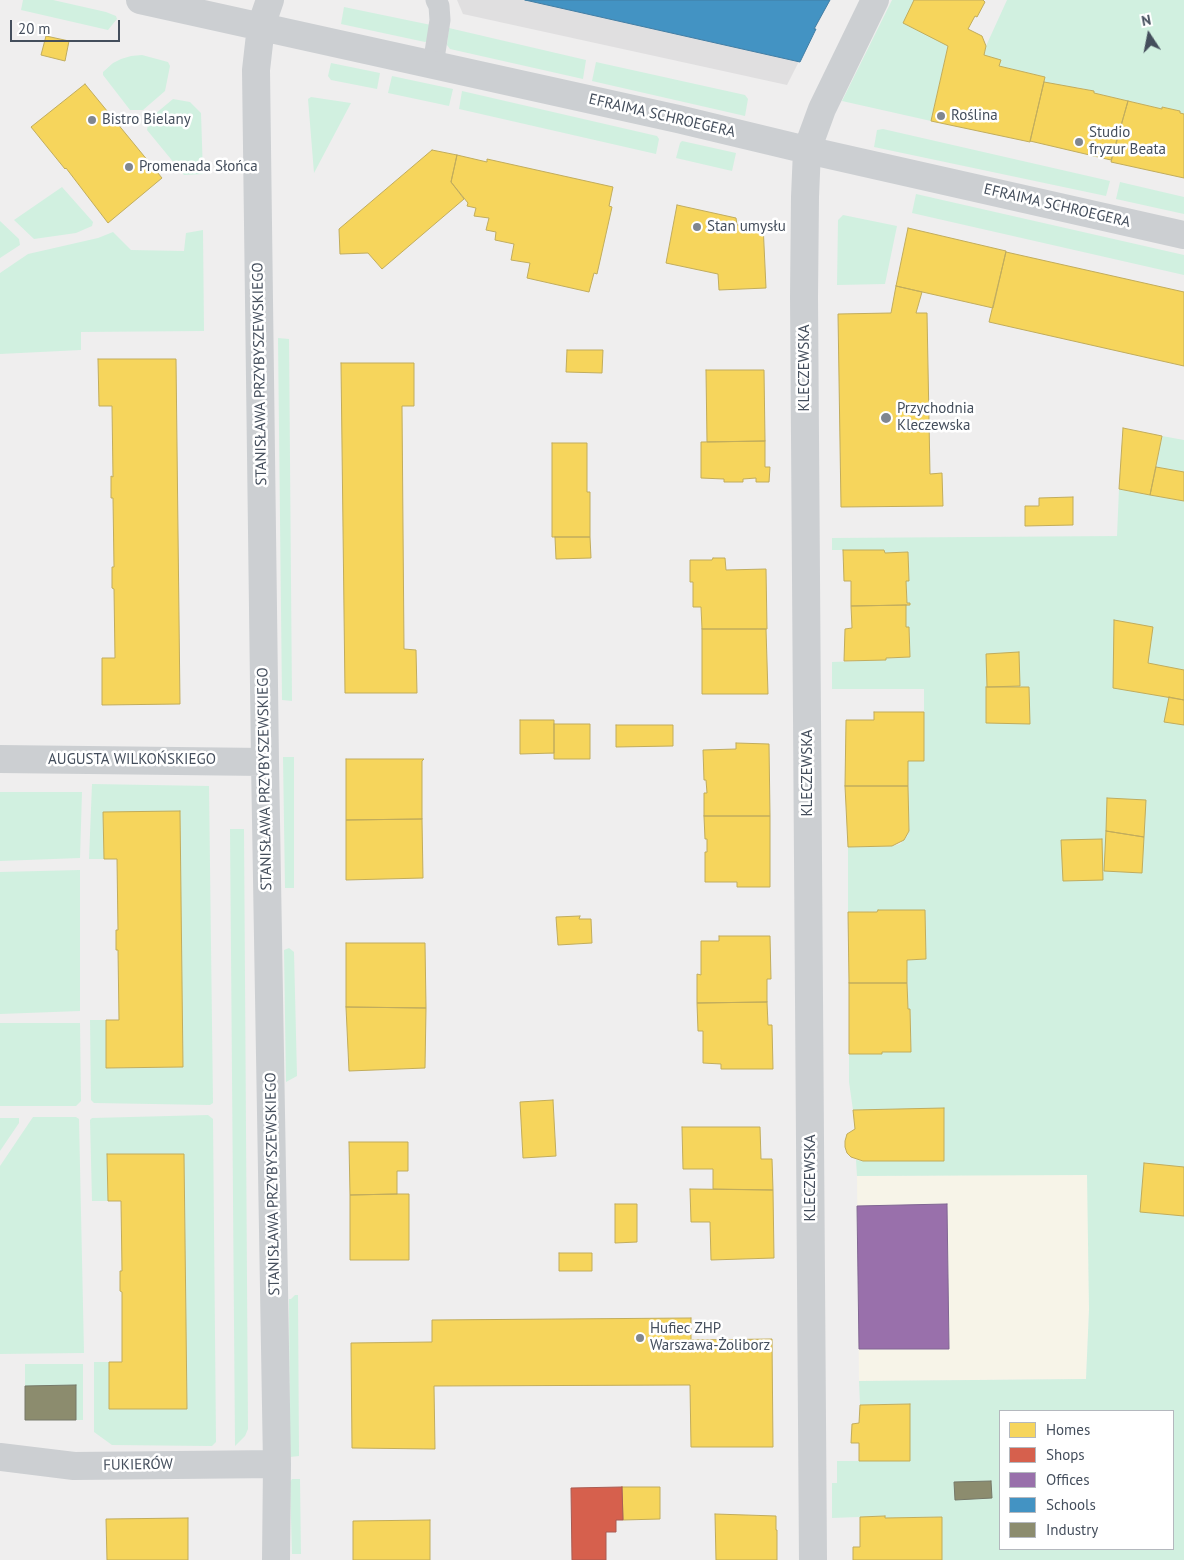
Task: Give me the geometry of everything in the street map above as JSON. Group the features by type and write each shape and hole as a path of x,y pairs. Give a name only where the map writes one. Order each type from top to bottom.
{"street":[{"name":"EFRAIMA SCHROEGERA","path":"140,0 678,119 1184,236"},
{"name":"STANISŁAWA PRZYBYSZEWSKIEGO","path":"270,0 261,26 256,70 277,1464 276,1560"},
{"name":"KLECZEWSKA","path":"813,1560 804,297 805,197 807,150 822,109 875,0"},
{"name":"AUGUSTA WILKOŃSKIEGO","path":"0,759 265,762"},
{"name":"FUKIERÓW","path":"0,1457 74,1466 277,1464"}],"lane":[{"path":"433,65 440,20 436,0"}],"shaded area":[{"path":"457,0 830,0 787,85 463,14"},
{"path":"1088,1174 1089,1310 1086,1379 859,1381 857,1176"}],"green space":[{"path":"23,0 53,0 106,12 116,16 117,19 108,30 21,10"},
{"path":"892,0 914,0 948,46 931,121 842,101"},
{"path":"1007,0 1184,0 1184,114 1180,113 1180,111 1162,107 1162,109 1076,87 1075,89 1044,82 1045,77 999,66 1000,60 984,55 986,46"},
{"path":"344,7 431,25 428,41 425,42 341,24"},
{"path":"449,28 586,60 583,79 450,49 447,45"},
{"path":"142,55 168,62 170,66 165,91 143,110 130,110 103,75 103,72 121,59"},
{"path":"596,62 745,95 748,99 745,116 592,81"},
{"path":"331,63 380,73 377,89 331,80 328,76"},
{"path":"392,76 453,89 449,106 388,93"},
{"path":"462,91 657,136 659,139 656,154 459,109"},
{"path":"311,97 351,103 314,173 308,99"},
{"path":"173,99 190,102 201,113 203,174 184,175 147,130 149,119"},
{"path":"883,129 1110,181 1106,196 874,147 877,130"},
{"path":"682,141 736,153 732,171 676,158"},
{"path":"1120,182 1184,197 1184,214 1116,199"},
{"path":"62,187 93,222 92,226 76,233 34,239 14,220"},
{"path":"916,194 1184,255 1184,275 912,213"},
{"path":"843,215 897,226 885,284 837,285 838,220"},
{"path":"0,221 19,239 20,245 0,258"},
{"path":"203,230 204,331 81,332 81,350 0,354 0,273 28,254 98,238 113,232 131,250 184,251 186,233"},
{"path":"278,338 289,339 292,701 282,700"},
{"path":"1162,436 1184,440 1184,472 1156,467"},
{"path":"1119,489 1184,501 1184,1560 942,1560 941,1517 885,1518 885,1516 832,1518 832,1483 837,1483 837,1461 910,1461 910,1404 860,1405 859,1381 1086,1379 1089,1310 1087,1175 857,1176 856,1160 944,1160 944,1109 853,1110 849,1082 849,1054 911,1052 907,960 926,959 925,911 848,912 848,847 892,846 900,844 907,836 909,831 908,761 924,761 924,689 832,689 832,662 910,657 909,628 906,627 906,605 909,603 907,603 906,581 909,580 908,552 885,553 884,550 832,550 832,538 1117,536"},
{"path":"283,757 294,757 294,888 285,888"},
{"path":"92,784 209,786 213,1103 210,1105 94,1103 91,1100 90,1020 106,1020 106,1068 183,1067 180,812 103,812 104,859 89,859"},
{"path":"0,792 82,792 80,858 0,861"},
{"path":"230,829 244,829 248,1429 245,1436 235,1446"},
{"path":"80,870 80,1011 0,1014 0,872"},
{"path":"289,948 294,952 297,1076 286,1082 284,950"},
{"path":"0,1023 80,1023 81,1101 76,1106 0,1106"},
{"path":"208,1115 213,1119 216,1442 212,1446 112,1445 94,1432 94,1362 109,1362 110,1409 187,1408 184,1154 107,1154 108,1201 92,1201 90,1120 92,1118"},
{"path":"33,1117 76,1117 79,1119 84,1353 0,1354 0,1166"},
{"path":"0,1118 19,1118 19,1123 0,1151"},
{"path":"298,1295 299,1456 290,1457 289,1299"},
{"path":"25,1364 83,1364 83,1420 76,1420 76,1386 25,1386"},
{"path":"292,1479 300,1479 301,1554 292,1554 290,1482"}],"building: Homes":[{"path":"914,0 983,0 985,2 968,29 982,36 986,46 984,55 1001,60 999,66 1045,77 1030,142 931,121 948,46 903,23"},
{"path":"46,36 69,41 65,61 41,55"},
{"path":"1044,82 1094,91 1094,93 1128,101 1111,160 1030,141"},
{"path":"85,84 162,178 108,223 66,168 31,127"},
{"path":"1128,101 1180,111 1180,113 1184,114 1184,178 1111,162"},
{"path":"432,150 457,155 451,182 464,199 382,269 368,253 340,254 339,229"},
{"path":"457,155 487,162 487,159 613,187 609,206 612,207 597,274 594,273 589,292 527,278 530,263 511,260 514,244 495,240 496,232 486,230 489,218 474,216 476,208 467,206 468,203 451,182"},
{"path":"677,205 736,218 737,225 763,224 766,288 719,290 718,274 666,263"},
{"path":"908,228 1006,251 993,308 896,286"},
{"path":"1006,252 1184,292 1184,366 989,322"},
{"path":"896,286 922,292 916,313 927,313 930,474 942,473 943,506 841,507 838,314 891,313"},
{"path":"567,350 603,350 602,373 566,372"},
{"path":"98,359 176,359 180,704 102,705 102,658 115,658 114,589 112,588 112,567 114,567 113,498 111,498 111,476 113,477 112,406 99,406"},
{"path":"341,363 414,363 414,406 402,406 404,649 416,650 417,693 345,693"},
{"path":"706,370 764,370 765,441 707,442"},
{"path":"1123,428 1162,436 1150,495 1119,489"},
{"path":"765,441 765,467 770,467 769,482 756,482 756,478 743,479 743,482 724,482 724,479 701,478 701,442"},
{"path":"552,443 587,443 587,492 590,492 590,537 552,537"},
{"path":"1156,467 1184,472 1184,501 1150,495"},
{"path":"1073,497 1073,525 1025,526 1025,506 1039,506 1039,498"},
{"path":"555,537 590,537 591,558 556,559"},
{"path":"843,550 884,550 885,553 908,552 909,581 906,581 907,603 910,603 910,605 851,606 851,581 844,581"},
{"path":"713,558 725,558 726,570 766,569 767,629 702,629 701,607 693,607 693,582 690,582 690,560 712,560"},
{"path":"906,605 906,627 909,627 910,657 886,658 886,660 844,661 845,629 852,628 851,606"},
{"path":"1114,620 1153,627 1148,663 1184,670 1184,700 1113,688"},
{"path":"702,629 766,629 768,694 702,694"},
{"path":"1019,652 1020,686 987,687 986,654"},
{"path":"986,687 1029,687 1030,724 986,723"},
{"path":"1169,697 1184,700 1184,725 1164,722"},
{"path":"874,712 924,712 924,761 908,761 908,786 845,786 846,720 874,720"},
{"path":"520,720 554,720 554,753 520,754"},
{"path":"554,724 590,724 590,759 554,759"},
{"path":"616,725 673,725 673,746 616,747"},
{"path":"736,743 769,744 770,816 704,816 704,793 707,793 706,780 704,780 703,750 736,749"},
{"path":"346,759 424,759 422,761 422,819 346,820"},
{"path":"845,786 908,786 909,831 904,840 892,846 848,847"},
{"path":"1107,798 1146,800 1144,837 1106,831"},
{"path":"180,811 183,1067 106,1068 106,1020 119,1020 118,950 116,950 116,930 118,930 117,859 104,859 103,812"},
{"path":"704,816 770,816 770,887 737,887 737,882 705,882 707,839 705,839"},
{"path":"422,819 423,878 346,880 346,820"},
{"path":"1106,831 1144,837 1142,873 1104,871"},
{"path":"1102,839 1103,880 1063,881 1061,840"},
{"path":"878,910 925,910 926,959 907,960 907,983 849,983 848,912 877,912"},
{"path":"580,916 579,919 591,919 592,943 558,945 556,917"},
{"path":"719,936 770,936 771,979 767,979 767,1002 697,1003 697,974 701,975 701,941 719,941"},
{"path":"346,943 425,943 426,1008 346,1007"},
{"path":"849,983 907,983 911,1052 849,1054"},
{"path":"767,1002 768,1025 772,1025 773,1069 721,1069 721,1064 703,1063 703,1031 698,1031 697,1003"},
{"path":"346,1007 426,1008 425,1068 349,1071"},
{"path":"553,1100 556,1156 523,1158 520,1102"},
{"path":"944,1108 944,1161 863,1161 851,1157 847,1153 845,1141 847,1134 855,1129 853,1110"},
{"path":"682,1127 760,1127 761,1159 772,1159 773,1190 713,1189 713,1169 683,1169"},
{"path":"349,1142 408,1142 408,1171 397,1171 397,1194 350,1195"},
{"path":"107,1154 184,1154 187,1409 109,1409 109,1362 122,1362 122,1292 120,1291 120,1271 122,1271 121,1201 108,1201"},
{"path":"1144,1163 1184,1167 1184,1216 1140,1212"},
{"path":"690,1189 773,1190 774,1258 711,1260 710,1222 691,1222"},
{"path":"409,1194 409,1260 350,1260 350,1195"},
{"path":"615,1204 637,1204 637,1242 615,1243"},
{"path":"559,1253 592,1253 592,1271 559,1271"},
{"path":"691,1318 691,1340 772,1339 773,1447 691,1447 690,1385 434,1386 435,1449 352,1448 351,1343 432,1342 432,1320"},
{"path":"910,1404 910,1461 859,1461 859,1443 851,1443 852,1424 859,1423 860,1405"},
{"path":"622,1487 660,1487 660,1519 623,1520"},
{"path":"715,1514 776,1516 777,1560 716,1560"},
{"path":"885,1516 885,1518 942,1517 942,1560 853,1560 853,1547 860,1547 860,1517"},
{"path":"188,1518 188,1560 107,1560 106,1519"},
{"path":"430,1520 430,1560 353,1560 353,1521"}],"building: Shops":[{"path":"622,1487 623,1520 616,1520 616,1532 606,1532 606,1560 572,1560 571,1488"}],"building: Offices":[{"path":"947,1204 949,1349 859,1349 857,1206"}],"building: Schools":[{"path":"525,0 830,0 814,29 816,29 800,62"}],"building: Industry":[{"path":"76,1385 76,1420 25,1420 25,1386"},
{"path":"991,1481 992,1498 955,1500 954,1482"}],"place":[{"name":"Roślina","path":"941,116"},
{"name":"Bistro Bielany","path":"92,120"},
{"name":"Studio fryzur Beata","path":"1079,142"},
{"name":"Promenada Słońca","path":"129,167"},
{"name":"Stan umysłu","path":"697,227"},
{"name":"Przychodnia Kleczewska","path":"886,418"},
{"name":"Hufiec ZHP Warszawa-Żoliborz","path":"640,1338"}]}
